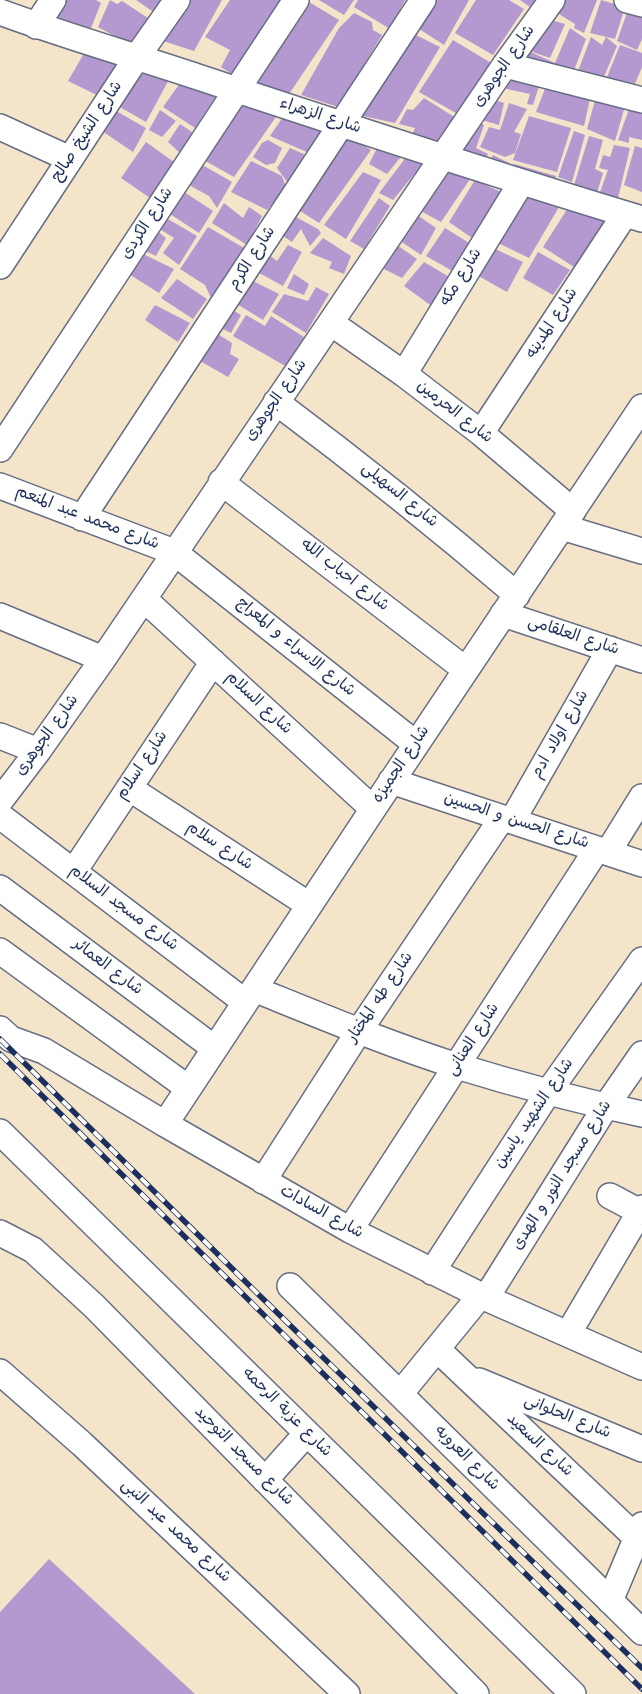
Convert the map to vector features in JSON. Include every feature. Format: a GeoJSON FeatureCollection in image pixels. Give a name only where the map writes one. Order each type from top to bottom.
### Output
{"type":"FeatureCollection","features":[{"type":"Feature","properties":{"kind":"street"},"geometry":{"type":"LineString","coordinates":[[36,26],[53,0]]}},
{"type":"Feature","properties":{"kind":"street","name":"شارع الشيخ صالح"},"geometry":{"type":"LineString","coordinates":[[0,266],[176,0]]}},
{"type":"Feature","properties":{"kind":"street","name":"شارع الكردى"},"geometry":{"type":"LineString","coordinates":[[0,449],[296,0]]}},
{"type":"Feature","properties":{"kind":"street","name":"شارع الكرم"},"geometry":{"type":"LineString","coordinates":[[82,518],[423,0]]}},
{"type":"Feature","properties":{"kind":"street","name":"شارع الجوهرى"},"geometry":{"type":"LineString","coordinates":[[0,801],[103,659],[505,65],[552,0]]}},
{"type":"Feature","properties":{"kind":"street"},"geometry":{"type":"LineString","coordinates":[[627,0],[642,4]]}},
{"type":"Feature","properties":{"kind":"street","name":"شارع الزهراء"},"geometry":{"type":"LineString","coordinates":[[0,12],[36,26],[137,57],[521,183],[634,216]]}},
{"type":"Feature","properties":{"kind":"street"},"geometry":{"type":"LineString","coordinates":[[505,65],[642,100]]}},
{"type":"Feature","properties":{"kind":"street"},"geometry":{"type":"LineString","coordinates":[[0,127],[70,159]]}},
{"type":"Feature","properties":{"kind":"street","name":"شارع مكه"},"geometry":{"type":"LineString","coordinates":[[404,374],[521,183]]}},
{"type":"Feature","properties":{"kind":"street","name":"شارع المدينه"},"geometry":{"type":"LineString","coordinates":[[481,433],[634,216]]}},
{"type":"Feature","properties":{"kind":"street","name":"شارع الحرمين"},"geometry":{"type":"LineString","coordinates":[[331,323],[404,374],[481,433],[567,519]]}},
{"type":"Feature","properties":{"kind":"street","name":"شارع السهيلى"},"geometry":{"type":"LineString","coordinates":[[276,402],[375,476],[439,528],[510,605]]}},
{"type":"Feature","properties":{"kind":"street","name":"شارع الجميزه"},"geometry":{"type":"LineString","coordinates":[[165,1124],[372,809],[567,519],[632,438],[642,407]]}},
{"type":"Feature","properties":{"kind":"street","name":"شارع احباب الله"},"geometry":{"type":"LineString","coordinates":[[221,482],[466,670]]}},
{"type":"Feature","properties":{"kind":"street","name":"شارع محمد عبد المنعم"},"geometry":{"type":"LineString","coordinates":[[0,486],[174,552]]}},
{"type":"Feature","properties":{"kind":"street"},"geometry":{"type":"LineString","coordinates":[[567,519],[642,551]]}},
{"type":"Feature","properties":{"kind":"street","name":"شارع الاسراء و المعراج"},"geometry":{"type":"LineString","coordinates":[[174,552],[416,744]]}},
{"type":"Feature","properties":{"kind":"street","name":"شارع السلام"},"geometry":{"type":"LineString","coordinates":[[144,599],[372,809]]}},
{"type":"Feature","properties":{"kind":"street","name":"شارع العلقامى"},"geometry":{"type":"LineString","coordinates":[[510,605],[610,649],[642,660]]}},
{"type":"Feature","properties":{"kind":"street"},"geometry":{"type":"LineString","coordinates":[[0,616],[103,659]]}},
{"type":"Feature","properties":{"kind":"street","name":"شارع اولاد ادم"},"geometry":{"type":"LineString","coordinates":[[507,819],[610,649]]}},
{"type":"Feature","properties":{"kind":"street","name":"شارع اسلام"},"geometry":{"type":"LineString","coordinates":[[74,871],[213,662]]}},
{"type":"Feature","properties":{"kind":"street"},"geometry":{"type":"LineString","coordinates":[[0,736],[38,751]]}},
{"type":"Feature","properties":{"kind":"street","name":"شارع الحسن و الحسين"},"geometry":{"type":"LineString","coordinates":[[391,781],[642,864]]}},
{"type":"Feature","properties":{"kind":"street","name":"شارع سلام"},"geometry":{"type":"LineString","coordinates":[[128,788],[309,905]]}},
{"type":"Feature","properties":{"kind":"street","name":"شارع العنانى"},"geometry":{"type":"LineString","coordinates":[[350,1230],[457,1066],[602,851],[642,798]]}},
{"type":"Feature","properties":{"kind":"street","name":"شارع مسجد السلام"},"geometry":{"type":"LineString","coordinates":[[0,816],[249,995],[360,1031],[457,1066],[642,1114]]}},
{"type":"Feature","properties":{"kind":"street","name":"شارع طه المختار"},"geometry":{"type":"LineString","coordinates":[[264,1181],[360,1031],[507,819]]}},
{"type":"Feature","properties":{"kind":"street","name":"شارع العمائر"},"geometry":{"type":"LineString","coordinates":[[0,888],[214,1048]]}},
{"type":"Feature","properties":{"kind":"street"},"geometry":{"type":"LineString","coordinates":[[0,951],[188,1088]]}},
{"type":"Feature","properties":{"kind":"street","name":"شارع الشهيد ياسين"},"geometry":{"type":"LineString","coordinates":[[432,1272],[548,1091],[642,960]]}},
{"type":"Feature","properties":{"kind":"street","name":"شارع السادات"},"geometry":{"type":"LineString","coordinates":[[5,1034],[44,1051],[165,1124],[350,1230],[483,1297],[642,1367]]}},
{"type":"Feature","properties":{"kind":"street","name":"شارع مسجد النور و الهدى"},"geometry":{"type":"LineString","coordinates":[[400,1394],[483,1297],[606,1106],[642,1054]]}},
{"type":"Feature","properties":{"kind":"street","name":"شارع عزبة الرحمه"},"geometry":{"type":"LineString","coordinates":[[0,1132],[573,1694]]}},
{"type":"Feature","properties":{"kind":"street"},"geometry":{"type":"LineString","coordinates":[[568,1334],[641,1210],[610,1196]]}},
{"type":"Feature","properties":{"kind":"street","name":"شارع مسجد التوحيد"},"geometry":{"type":"LineString","coordinates":[[0,1234],[33,1250],[94,1306],[476,1694]]}},
{"type":"Feature","properties":{"kind":"street","name":"شارع العروبه"},"geometry":{"type":"LineString","coordinates":[[290,1286],[642,1632]]}},
{"type":"Feature","properties":{"kind":"street","name":"شارع السعيد"},"geometry":{"type":"LineString","coordinates":[[437,1349],[640,1535]]}},
{"type":"Feature","properties":{"kind":"street","name":"شارع محمد عبد النبى"},"geometry":{"type":"LineString","coordinates":[[0,1372],[82,1444],[347,1694]]}},
{"type":"Feature","properties":{"kind":"street","name":"شارع الحلوانى"},"geometry":{"type":"LineString","coordinates":[[465,1376],[642,1449]]}},
{"type":"Feature","properties":{"kind":"street"},"geometry":{"type":"LineString","coordinates":[[265,1480],[307,1433]]}},
{"type":"Feature","properties":{"kind":"street"},"geometry":{"type":"LineString","coordinates":[[610,1601],[640,1535]]}},
{"type":"Feature","properties":{"kind":"building"},"geometry":{"type":"Polygon","coordinates":[[[67,0],[96,0],[101,3],[89,33],[54,22],[67,0]]]}},
{"type":"Feature","properties":{"kind":"building"},"geometry":{"type":"Polygon","coordinates":[[[110,0],[117,4],[122,1],[151,20],[135,47],[98,27],[110,0]]]}},
{"type":"Feature","properties":{"kind":"building"},"geometry":{"type":"Polygon","coordinates":[[[136,0],[163,0],[155,13],[136,0]]]}},
{"type":"Feature","properties":{"kind":"building"},"geometry":{"type":"Polygon","coordinates":[[[184,0],[222,0],[194,51],[157,39],[184,0]]]}},
{"type":"Feature","properties":{"kind":"building"},"geometry":{"type":"Polygon","coordinates":[[[230,0],[280,0],[235,76],[221,67],[230,50],[205,37],[230,0]]]}},
{"type":"Feature","properties":{"kind":"building"},"geometry":{"type":"Polygon","coordinates":[[[319,0],[354,0],[344,15],[319,0]]]}},
{"type":"Feature","properties":{"kind":"building"},"geometry":{"type":"Polygon","coordinates":[[[358,0],[405,0],[390,29],[354,7],[358,0]]]}},
{"type":"Feature","properties":{"kind":"building"},"geometry":{"type":"Polygon","coordinates":[[[430,0],[469,0],[444,45],[413,25],[430,0]]]}},
{"type":"Feature","properties":{"kind":"building"},"geometry":{"type":"Polygon","coordinates":[[[476,0],[509,0],[524,9],[493,55],[455,33],[476,0]]]}},
{"type":"Feature","properties":{"kind":"building"},"geometry":{"type":"Polygon","coordinates":[[[520,0],[535,0],[530,7],[520,0]]]}},
{"type":"Feature","properties":{"kind":"building"},"geometry":{"type":"Polygon","coordinates":[[[556,0],[597,0],[584,33],[574,28],[575,24],[559,14],[552,16],[556,0]]]}},
{"type":"Feature","properties":{"kind":"building"},"geometry":{"type":"Polygon","coordinates":[[[601,0],[625,7],[615,39],[590,33],[601,0]]]}},
{"type":"Feature","properties":{"kind":"building"},"geometry":{"type":"Polygon","coordinates":[[[309,2],[339,20],[287,97],[255,87],[309,2]]]}},
{"type":"Feature","properties":{"kind":"building"},"geometry":{"type":"Polygon","coordinates":[[[629,7],[642,11],[642,39],[637,50],[617,41],[629,7]]]}},
{"type":"Feature","properties":{"kind":"building"},"geometry":{"type":"Polygon","coordinates":[[[354,13],[372,22],[373,30],[382,35],[338,107],[301,95],[339,28],[354,13]]]}},
{"type":"Feature","properties":{"kind":"building"},"geometry":{"type":"Polygon","coordinates":[[[544,18],[565,24],[550,58],[524,49],[555,63],[570,28],[586,39],[571,78],[510,63],[544,18]]]}},
{"type":"Feature","properties":{"kind":"building"},"geometry":{"type":"Polygon","coordinates":[[[410,32],[440,47],[395,123],[354,114],[410,32]]]}},
{"type":"Feature","properties":{"kind":"building"},"geometry":{"type":"Polygon","coordinates":[[[591,37],[602,45],[606,37],[617,46],[600,86],[575,79],[591,37]]]}},
{"type":"Feature","properties":{"kind":"building"},"geometry":{"type":"Polygon","coordinates":[[[453,40],[493,64],[461,116],[419,92],[453,40]]]}},
{"type":"Feature","properties":{"kind":"building"},"geometry":{"type":"Polygon","coordinates":[[[620,45],[642,53],[642,67],[635,84],[622,82],[603,87],[620,45]]]}},
{"type":"Feature","properties":{"kind":"building"},"geometry":{"type":"Polygon","coordinates":[[[86,50],[123,64],[101,97],[68,81],[86,50]]]}},
{"type":"Feature","properties":{"kind":"building"},"geometry":{"type":"Polygon","coordinates":[[[142,69],[171,76],[146,122],[118,106],[142,69]]]}},
{"type":"Feature","properties":{"kind":"building"},"geometry":{"type":"Polygon","coordinates":[[[505,76],[539,86],[533,105],[527,104],[530,94],[498,87],[505,76]]]}},
{"type":"Feature","properties":{"kind":"building"},"geometry":{"type":"Polygon","coordinates":[[[183,79],[219,91],[195,128],[163,107],[183,79]]]}},
{"type":"Feature","properties":{"kind":"building"},"geometry":{"type":"Polygon","coordinates":[[[548,81],[591,94],[584,126],[536,112],[548,81]]]}},
{"type":"Feature","properties":{"kind":"building"},"geometry":{"type":"Polygon","coordinates":[[[596,97],[625,106],[615,141],[587,129],[596,97]]]}},
{"type":"Feature","properties":{"kind":"building"},"geometry":{"type":"Polygon","coordinates":[[[424,98],[456,118],[437,151],[412,135],[415,128],[399,124],[407,109],[413,110],[424,98]]]}},
{"type":"Feature","properties":{"kind":"building"},"geometry":{"type":"Polygon","coordinates":[[[489,98],[504,103],[499,125],[475,118],[489,98]]]}},
{"type":"Feature","properties":{"kind":"building"},"geometry":{"type":"Polygon","coordinates":[[[240,99],[278,114],[234,177],[200,158],[240,99]]]}},
{"type":"Feature","properties":{"kind":"building"},"geometry":{"type":"Polygon","coordinates":[[[509,103],[527,109],[514,132],[521,134],[515,153],[505,157],[480,147],[489,127],[500,130],[509,103]]]}},
{"type":"Feature","properties":{"kind":"building"},"geometry":{"type":"Polygon","coordinates":[[[629,109],[642,114],[642,140],[629,137],[629,143],[618,140],[629,109]]]}},
{"type":"Feature","properties":{"kind":"building"},"geometry":{"type":"Polygon","coordinates":[[[160,110],[176,121],[162,137],[149,130],[160,110]]]}},
{"type":"Feature","properties":{"kind":"building"},"geometry":{"type":"Polygon","coordinates":[[[116,111],[146,128],[133,152],[102,131],[116,111]]]}},
{"type":"Feature","properties":{"kind":"building"},"geometry":{"type":"Polygon","coordinates":[[[529,116],[571,128],[557,172],[513,160],[529,116]]]}},
{"type":"Feature","properties":{"kind":"building"},"geometry":{"type":"Polygon","coordinates":[[[283,117],[324,130],[309,153],[270,136],[283,117]]]}},
{"type":"Feature","properties":{"kind":"building"},"geometry":{"type":"Polygon","coordinates":[[[472,120],[484,125],[476,148],[488,154],[482,166],[452,153],[472,120]]]}},
{"type":"Feature","properties":{"kind":"building"},"geometry":{"type":"Polygon","coordinates":[[[180,124],[192,132],[180,153],[168,142],[180,124]]]}},
{"type":"Feature","properties":{"kind":"building"},"geometry":{"type":"Polygon","coordinates":[[[574,131],[585,135],[572,182],[558,177],[574,131]]]}},
{"type":"Feature","properties":{"kind":"building"},"geometry":{"type":"Polygon","coordinates":[[[345,134],[371,150],[319,223],[297,209],[345,134]]]}},
{"type":"Feature","properties":{"kind":"building"},"geometry":{"type":"Polygon","coordinates":[[[589,136],[603,140],[595,169],[603,173],[597,193],[574,185],[589,136]]]}},
{"type":"Feature","properties":{"kind":"building"},"geometry":{"type":"Polygon","coordinates":[[[268,140],[282,148],[275,163],[266,165],[253,157],[262,143],[268,140]]]}},
{"type":"Feature","properties":{"kind":"building"},"geometry":{"type":"Polygon","coordinates":[[[146,142],[178,165],[153,200],[121,178],[146,142]]]}},
{"type":"Feature","properties":{"kind":"building"},"geometry":{"type":"Polygon","coordinates":[[[379,144],[404,153],[387,174],[369,164],[379,144]]]}},
{"type":"Feature","properties":{"kind":"building"},"geometry":{"type":"Polygon","coordinates":[[[614,145],[630,148],[617,202],[599,195],[608,170],[599,168],[603,155],[610,157],[614,145]]]}},
{"type":"Feature","properties":{"kind":"building"},"geometry":{"type":"Polygon","coordinates":[[[635,146],[642,148],[642,192],[624,185],[635,146]]]}},
{"type":"Feature","properties":{"kind":"building"},"geometry":{"type":"Polygon","coordinates":[[[290,148],[306,155],[288,183],[277,168],[290,148]]]}},
{"type":"Feature","properties":{"kind":"building"},"geometry":{"type":"Polygon","coordinates":[[[410,152],[425,161],[393,200],[379,193],[410,152]]]}},
{"type":"Feature","properties":{"kind":"building"},"geometry":{"type":"Polygon","coordinates":[[[493,155],[509,163],[504,174],[487,167],[493,155]]]}},
{"type":"Feature","properties":{"kind":"building"},"geometry":{"type":"Polygon","coordinates":[[[251,161],[282,176],[286,187],[267,210],[231,192],[251,161]]]}},
{"type":"Feature","properties":{"kind":"building"},"geometry":{"type":"Polygon","coordinates":[[[199,163],[232,182],[217,208],[209,196],[187,184],[199,163]]]}},
{"type":"Feature","properties":{"kind":"building"},"geometry":{"type":"Polygon","coordinates":[[[514,164],[556,176],[551,189],[508,176],[514,164]]]}},
{"type":"Feature","properties":{"kind":"building"},"geometry":{"type":"Polygon","coordinates":[[[443,169],[470,179],[441,222],[417,209],[443,169]]]}},
{"type":"Feature","properties":{"kind":"building"},"geometry":{"type":"Polygon","coordinates":[[[363,172],[381,180],[346,239],[324,225],[363,172]]]}},
{"type":"Feature","properties":{"kind":"building"},"geometry":{"type":"Polygon","coordinates":[[[475,180],[505,194],[475,240],[449,222],[475,180]]]}},
{"type":"Feature","properties":{"kind":"building"},"geometry":{"type":"Polygon","coordinates":[[[181,190],[213,211],[199,233],[167,212],[181,190]]]}},
{"type":"Feature","properties":{"kind":"building"},"geometry":{"type":"Polygon","coordinates":[[[524,196],[559,207],[529,258],[494,241],[524,196]]]}},
{"type":"Feature","properties":{"kind":"building"},"geometry":{"type":"Polygon","coordinates":[[[379,198],[390,206],[364,249],[350,241],[379,198]]]}},
{"type":"Feature","properties":{"kind":"building"},"geometry":{"type":"Polygon","coordinates":[[[224,203],[243,218],[249,207],[262,216],[247,245],[212,223],[224,203]]]}},
{"type":"Feature","properties":{"kind":"building"},"geometry":{"type":"Polygon","coordinates":[[[568,208],[607,218],[574,267],[543,247],[568,208]]]}},
{"type":"Feature","properties":{"kind":"building"},"geometry":{"type":"Polygon","coordinates":[[[413,212],[436,228],[421,255],[396,238],[413,212]]]}},
{"type":"Feature","properties":{"kind":"building"},"geometry":{"type":"Polygon","coordinates":[[[290,214],[318,229],[321,233],[310,246],[301,229],[292,242],[277,232],[290,214]]]}},
{"type":"Feature","properties":{"kind":"building"},"geometry":{"type":"Polygon","coordinates":[[[161,215],[197,236],[179,265],[163,253],[174,238],[155,226],[161,215]]]}},
{"type":"Feature","properties":{"kind":"building"},"geometry":{"type":"Polygon","coordinates":[[[208,227],[244,248],[211,298],[205,285],[180,269],[208,227]]]}},
{"type":"Feature","properties":{"kind":"building"},"geometry":{"type":"Polygon","coordinates":[[[153,228],[166,238],[156,256],[139,248],[153,228]]]}},
{"type":"Feature","properties":{"kind":"building"},"geometry":{"type":"Polygon","coordinates":[[[445,228],[474,246],[456,273],[426,256],[445,228]]]}},
{"type":"Feature","properties":{"kind":"building"},"geometry":{"type":"Polygon","coordinates":[[[323,238],[351,256],[344,274],[329,268],[332,262],[310,253],[323,238]]]}},
{"type":"Feature","properties":{"kind":"building"},"geometry":{"type":"Polygon","coordinates":[[[394,243],[417,259],[402,278],[378,266],[394,243]]]}},
{"type":"Feature","properties":{"kind":"building"},"geometry":{"type":"Polygon","coordinates":[[[288,245],[302,252],[283,286],[252,269],[264,251],[277,261],[288,245]]]}},
{"type":"Feature","properties":{"kind":"building"},"geometry":{"type":"Polygon","coordinates":[[[493,248],[523,262],[507,292],[475,274],[493,248]]]}},
{"type":"Feature","properties":{"kind":"building"},"geometry":{"type":"Polygon","coordinates":[[[139,252],[174,269],[159,293],[124,271],[139,252]]]}},
{"type":"Feature","properties":{"kind":"building"},"geometry":{"type":"Polygon","coordinates":[[[538,252],[570,270],[553,295],[523,278],[538,252]]]}},
{"type":"Feature","properties":{"kind":"building"},"geometry":{"type":"Polygon","coordinates":[[[424,262],[451,278],[433,307],[404,286],[424,262]]]}},
{"type":"Feature","properties":{"kind":"building"},"geometry":{"type":"Polygon","coordinates":[[[294,274],[309,284],[304,295],[287,288],[294,274]]]}},
{"type":"Feature","properties":{"kind":"building"},"geometry":{"type":"Polygon","coordinates":[[[177,279],[207,299],[193,319],[161,298],[177,279]]]}},
{"type":"Feature","properties":{"kind":"building"},"geometry":{"type":"Polygon","coordinates":[[[253,281],[279,294],[263,320],[237,304],[253,281]]]}},
{"type":"Feature","properties":{"kind":"building"},"geometry":{"type":"Polygon","coordinates":[[[316,287],[329,294],[306,333],[272,312],[284,294],[308,301],[316,287]]]}},
{"type":"Feature","properties":{"kind":"building"},"geometry":{"type":"Polygon","coordinates":[[[155,305],[190,323],[178,342],[145,320],[155,305]]]}},
{"type":"Feature","properties":{"kind":"building"},"geometry":{"type":"Polygon","coordinates":[[[226,306],[241,315],[231,333],[215,325],[226,306]]]}},
{"type":"Feature","properties":{"kind":"building"},"geometry":{"type":"Polygon","coordinates":[[[246,315],[265,326],[271,316],[307,339],[287,367],[233,336],[246,315]]]}},
{"type":"Feature","properties":{"kind":"building"},"geometry":{"type":"Polygon","coordinates":[[[211,330],[232,343],[230,354],[239,359],[228,377],[193,357],[211,330]]]}},
{"type":"Feature","properties":{"kind":"building"},"geometry":{"type":"Polygon","coordinates":[[[49,1559],[195,1694],[0,1694],[0,1612],[49,1559]]]}},
{"type":"Feature","properties":{"kind":"railway"},"geometry":{"type":"LineString","coordinates":[[0,1039],[258,1294],[642,1668]]}},
{"type":"Feature","properties":{"kind":"railway"},"geometry":{"type":"LineString","coordinates":[[0,1054],[642,1689]]}}]}
